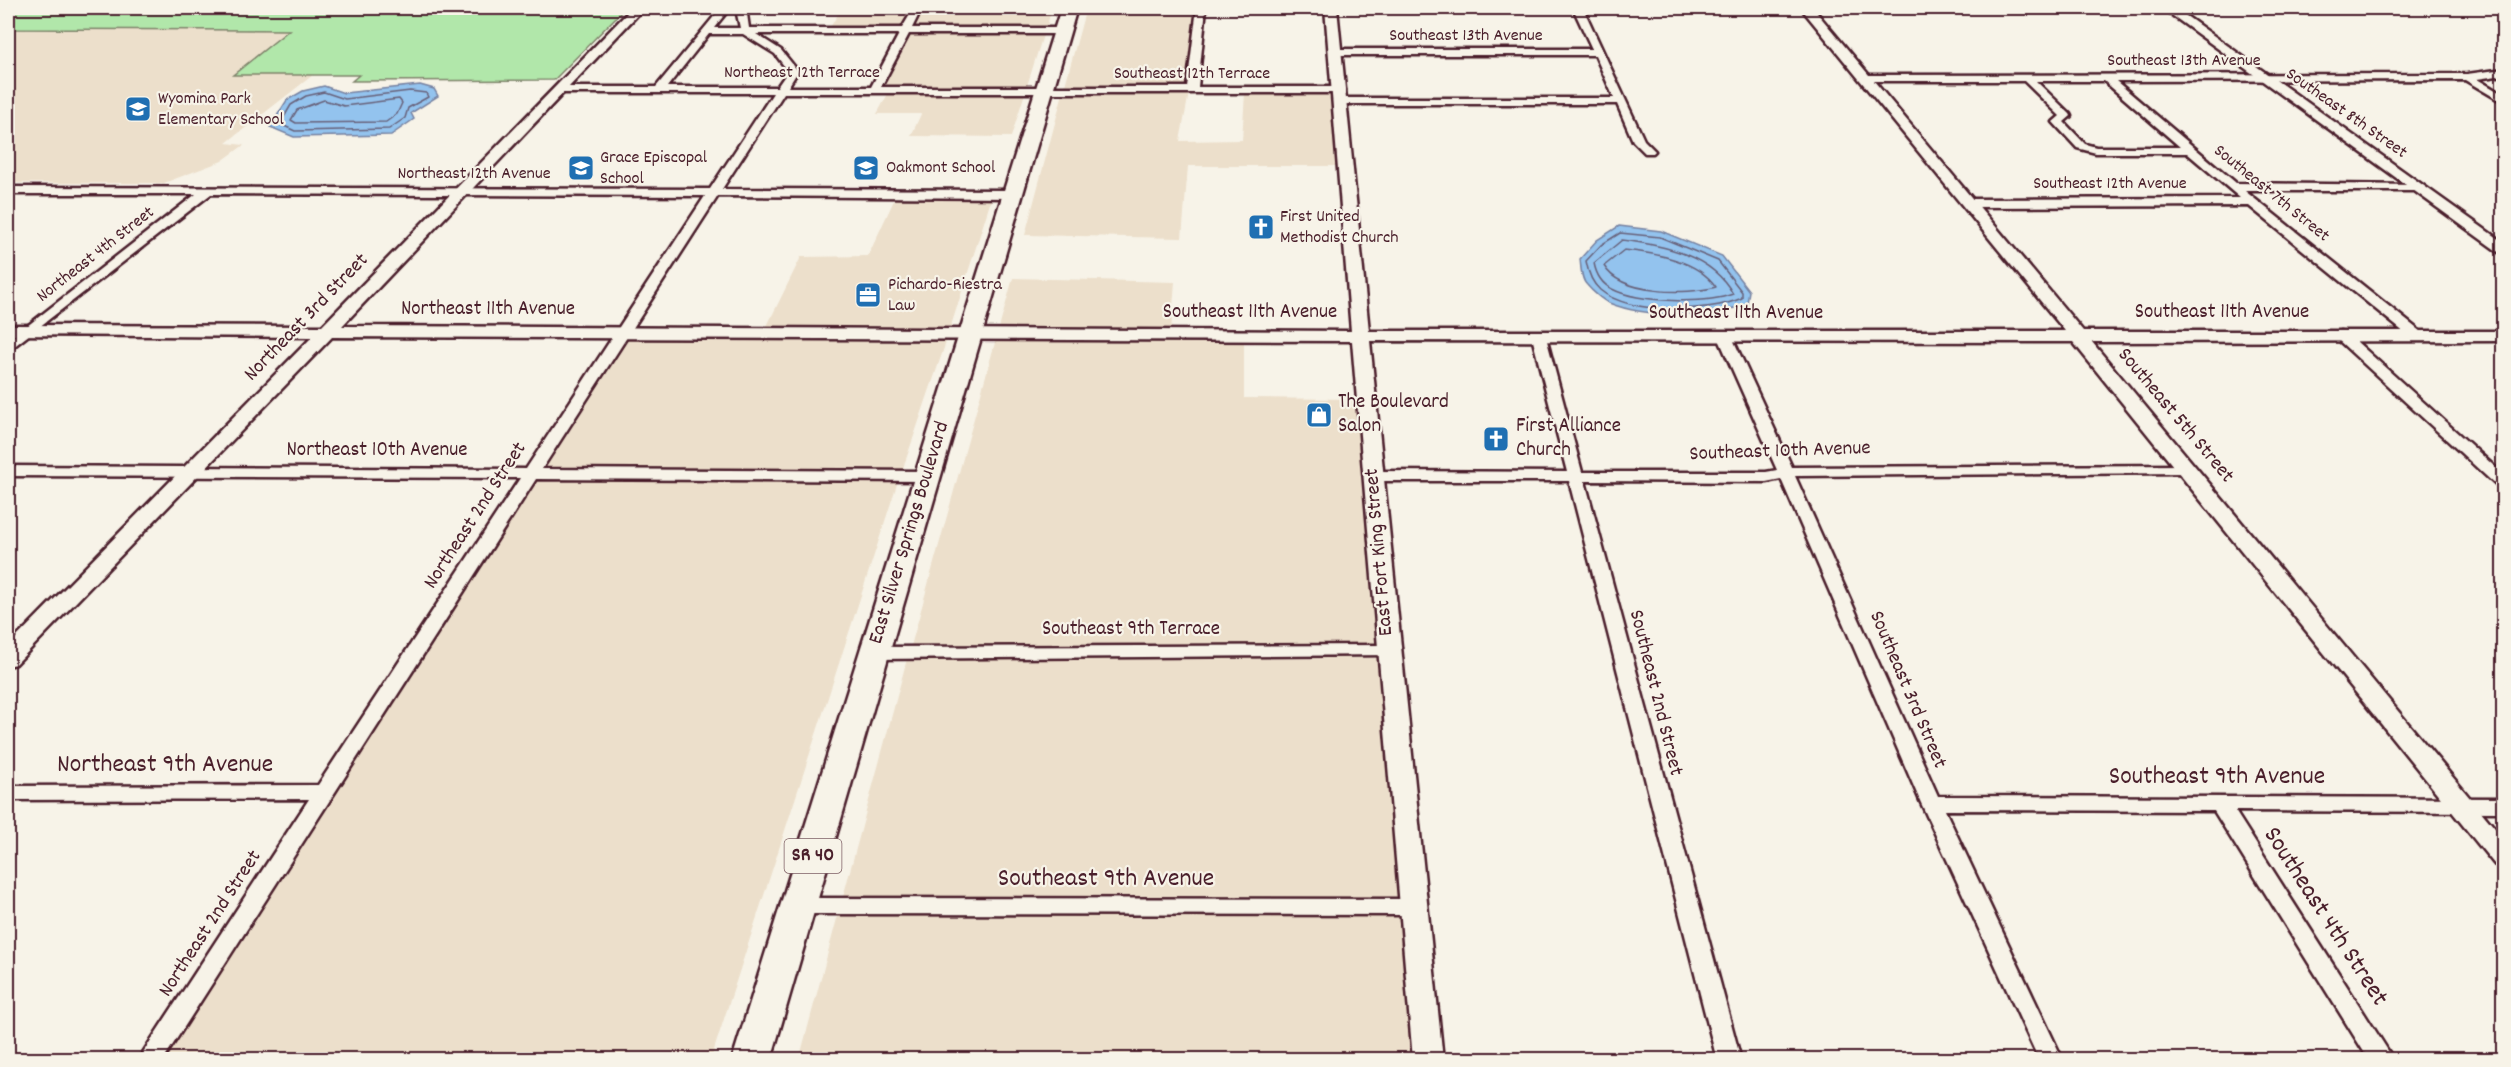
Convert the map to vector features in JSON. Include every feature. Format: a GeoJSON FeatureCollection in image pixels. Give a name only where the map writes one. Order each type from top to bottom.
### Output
{"type":"FeatureCollection","features":[{"type":"Feature","properties":{"kind":"main road","name":"East Silver Springs Boulevard"},"geometry":{"type":"LineString","coordinates":[[751,1059],[1069,8]]}},
{"type":"Feature","properties":{"kind":"street","name":"Northeast 3rd Street"},"geometry":{"type":"LineString","coordinates":[[8,659],[463,192],[638,8]]}},
{"type":"Feature","properties":{"kind":"street"},"geometry":{"type":"LineString","coordinates":[[659,90],[725,8]]}},
{"type":"Feature","properties":{"kind":"street"},"geometry":{"type":"LineString","coordinates":[[744,8],[742,14],[745,31]]}},
{"type":"Feature","properties":{"kind":"street"},"geometry":{"type":"LineString","coordinates":[[874,90],[918,8]]}},
{"type":"Feature","properties":{"kind":"street"},"geometry":{"type":"LineString","coordinates":[[1192,91],[1202,8]]}},
{"type":"Feature","properties":{"kind":"street","name":"East Fort King Street"},"geometry":{"type":"LineString","coordinates":[[1331,8],[1388,651],[1428,1059]]}},
{"type":"Feature","properties":{"kind":"street"},"geometry":{"type":"LineString","coordinates":[[1578,8],[1639,141],[1649,151]]}},
{"type":"Feature","properties":{"kind":"street","name":"Southeast 5th Street"},"geometry":{"type":"LineString","coordinates":[[1807,8],[2187,468],[2504,858]]}},
{"type":"Feature","properties":{"kind":"street","name":"Southeast 8th Street"},"geometry":{"type":"LineString","coordinates":[[2168,8],[2504,250]]}},
{"type":"Feature","properties":{"kind":"street"},"geometry":{"type":"LineString","coordinates":[[705,31],[1063,31]]}},
{"type":"Feature","properties":{"kind":"street","name":"Northeast 2nd Street"},"geometry":{"type":"LineString","coordinates":[[150,1059],[531,472],[624,333],[792,71],[778,52],[745,31]]}},
{"type":"Feature","properties":{"kind":"street","name":"Southeast 13th Avenue"},"geometry":{"type":"LineString","coordinates":[[1336,52],[1597,52]]}},
{"type":"Feature","properties":{"kind":"street","name":"Southeast 13th Avenue"},"geometry":{"type":"LineString","coordinates":[[1865,78],[2467,77],[2504,72]]}},
{"type":"Feature","properties":{"kind":"street"},"geometry":{"type":"LineString","coordinates":[[2467,77],[2504,100]]}},
{"type":"Feature","properties":{"kind":"street"},"geometry":{"type":"LineString","coordinates":[[2027,78],[2066,116],[2058,122],[2081,146],[2096,150],[2189,150]]}},
{"type":"Feature","properties":{"kind":"street","name":"Southeast 7th Street"},"geometry":{"type":"LineString","coordinates":[[2107,78],[2251,202],[2416,335]]}},
{"type":"Feature","properties":{"kind":"street","name":"Northeast 12th Terrace"},"geometry":{"type":"LineString","coordinates":[[559,90],[1044,91]]}},
{"type":"Feature","properties":{"kind":"street","name":"Southeast 12th Terrace"},"geometry":{"type":"LineString","coordinates":[[1044,91],[1192,91],[1620,101]]}},
{"type":"Feature","properties":{"kind":"street"},"geometry":{"type":"LineString","coordinates":[[2233,187],[2417,187]]}},
{"type":"Feature","properties":{"kind":"street","name":"Northeast 12th Avenue"},"geometry":{"type":"LineString","coordinates":[[8,190],[1013,194]]}},
{"type":"Feature","properties":{"kind":"street","name":"Northeast 4th Street"},"geometry":{"type":"LineString","coordinates":[[8,347],[208,191]]}},
{"type":"Feature","properties":{"kind":"street","name":"Southeast 12th Avenue"},"geometry":{"type":"LineString","coordinates":[[1969,203],[2251,202]]}},
{"type":"Feature","properties":{"kind":"street","name":"Northeast 11th Avenue"},"geometry":{"type":"LineString","coordinates":[[8,330],[323,334],[969,335]]}},
{"type":"Feature","properties":{"kind":"street","name":"Southeast 11th Avenue"},"geometry":{"type":"LineString","coordinates":[[969,335],[2504,336]]}},
{"type":"Feature","properties":{"kind":"street"},"geometry":{"type":"LineString","coordinates":[[2341,335],[2504,484]]}},
{"type":"Feature","properties":{"kind":"street","name":"Southeast 2nd Street"},"geometry":{"type":"LineString","coordinates":[[1539,337],[1577,475],[1653,779],[1729,1059]]}},
{"type":"Feature","properties":{"kind":"street","name":"Southeast 3rd Street"},"geometry":{"type":"LineString","coordinates":[[1725,337],[1783,472],[1840,592],[1931,803],[2051,1059]]}},
{"type":"Feature","properties":{"kind":"street","name":"Southeast 10th Avenue"},"geometry":{"type":"LineString","coordinates":[[1374,476],[1766,477],[1783,472],[2187,468]]}},
{"type":"Feature","properties":{"kind":"street","name":"Northeast 10th Avenue"},"geometry":{"type":"LineString","coordinates":[[8,471],[531,472],[927,476]]}},
{"type":"Feature","properties":{"kind":"street","name":"Southeast 9th Terrace"},"geometry":{"type":"LineString","coordinates":[[874,653],[1388,651]]}},
{"type":"Feature","properties":{"kind":"street","name":"Northeast 9th Avenue"},"geometry":{"type":"LineString","coordinates":[[8,793],[324,792]]}},
{"type":"Feature","properties":{"kind":"street","name":"Southeast 9th Avenue"},"geometry":{"type":"LineString","coordinates":[[1931,803],[2504,805]]}},
{"type":"Feature","properties":{"kind":"street","name":"Southeast 4th Street"},"geometry":{"type":"LineString","coordinates":[[2220,805],[2382,1059]]}},
{"type":"Feature","properties":{"kind":"street","name":"Southeast 9th Avenue"},"geometry":{"type":"LineString","coordinates":[[798,906],[1413,907]]}},
{"type":"Feature","properties":{"kind":"shaded area"},"geometry":{"type":"Polygon","coordinates":[[[842,8],[912,8],[900,29],[829,29],[842,8]]]}},
{"type":"Feature","properties":{"kind":"shaded area"},"geometry":{"type":"Polygon","coordinates":[[[924,8],[1052,8],[1046,29],[912,29],[924,8]]]}},
{"type":"Feature","properties":{"kind":"shaded area"},"geometry":{"type":"Polygon","coordinates":[[[1086,8],[1196,8],[1186,89],[1064,89],[1086,8]]]}},
{"type":"Feature","properties":{"kind":"shaded area","name":"Wyomina Park Elementary School"},"geometry":{"type":"Polygon","coordinates":[[[8,29],[290,30],[234,75],[313,75],[226,143],[244,145],[222,161],[164,183],[8,183],[8,29]]]}},
{"type":"Feature","properties":{"kind":"shaded area"},"geometry":{"type":"Polygon","coordinates":[[[910,32],[1044,32],[1026,89],[881,88],[910,32]]]}},
{"type":"Feature","properties":{"kind":"shaded area"},"geometry":{"type":"Polygon","coordinates":[[[889,92],[1025,93],[1011,137],[911,136],[921,114],[877,114],[889,92]]]}},
{"type":"Feature","properties":{"kind":"shaded area"},"geometry":{"type":"Polygon","coordinates":[[[1063,93],[1189,93],[1180,141],[1242,140],[1245,93],[1333,94],[1339,166],[1188,166],[1182,238],[1025,235],[1063,93]]]}},
{"type":"Feature","properties":{"kind":"shaded area"},"geometry":{"type":"Polygon","coordinates":[[[896,196],[992,197],[949,332],[765,330],[801,257],[868,256],[896,196]]]}},
{"type":"Feature","properties":{"kind":"shaded area"},"geometry":{"type":"Polygon","coordinates":[[[1013,278],[1175,282],[1171,331],[998,332],[1013,278]]]}},
{"type":"Feature","properties":{"kind":"shaded area"},"geometry":{"type":"Polygon","coordinates":[[[630,336],[947,339],[902,471],[544,468],[630,336]]]}},
{"type":"Feature","properties":{"kind":"shaded area"},"geometry":{"type":"Polygon","coordinates":[[[996,339],[1244,339],[1244,398],[1357,399],[1376,645],[911,646],[996,339]]]}},
{"type":"Feature","properties":{"kind":"shaded area"},"geometry":{"type":"Polygon","coordinates":[[[538,477],[898,481],[711,1059],[165,1060],[538,477]]]}},
{"type":"Feature","properties":{"kind":"shaded area"},"geometry":{"type":"Polygon","coordinates":[[[1378,658],[1399,897],[843,897],[907,659],[1378,658]]]}},
{"type":"Feature","properties":{"kind":"shaded area"},"geometry":{"type":"Polygon","coordinates":[[[838,915],[1400,916],[1413,1059],[799,1060],[838,915]]]}},
{"type":"Feature","properties":{"kind":"green space"},"geometry":{"type":"Polygon","coordinates":[[[8,8],[625,8],[554,80],[352,81],[359,75],[233,75],[289,30],[8,29],[8,8]]]}},
{"type":"Feature","properties":{"kind":"water"},"geometry":{"type":"Polygon","coordinates":[[[420,85],[434,89],[438,96],[411,113],[414,119],[391,135],[294,137],[270,127],[287,100],[303,91],[324,86],[344,93],[420,85]]]}},
{"type":"Feature","properties":{"kind":"water"},"geometry":{"type":"Polygon","coordinates":[[[1619,226],[1661,231],[1722,256],[1749,291],[1747,303],[1717,312],[1679,314],[1640,311],[1606,302],[1585,283],[1580,259],[1597,240],[1619,226]]]}},
{"type":"Feature","properties":{"kind":"place","name":"Wyomina Park Elementary School"},"geometry":{"type":"Point","coordinates":[138,109]}},
{"type":"Feature","properties":{"kind":"place","name":"Grace Episcopal School"},"geometry":{"type":"Point","coordinates":[581,168]}},
{"type":"Feature","properties":{"kind":"place","name":"Oakmont School"},"geometry":{"type":"Point","coordinates":[866,168]}},
{"type":"Feature","properties":{"kind":"place","name":"First United Methodist Church"},"geometry":{"type":"Point","coordinates":[1261,227]}},
{"type":"Feature","properties":{"kind":"place","name":"Pichardo-Riestra Law"},"geometry":{"type":"Point","coordinates":[868,295]}},
{"type":"Feature","properties":{"kind":"place","name":"The Boulevard Salon"},"geometry":{"type":"Point","coordinates":[1319,415]}},
{"type":"Feature","properties":{"kind":"place","name":"First Alliance Church"},"geometry":{"type":"Point","coordinates":[1496,439]}}]}
